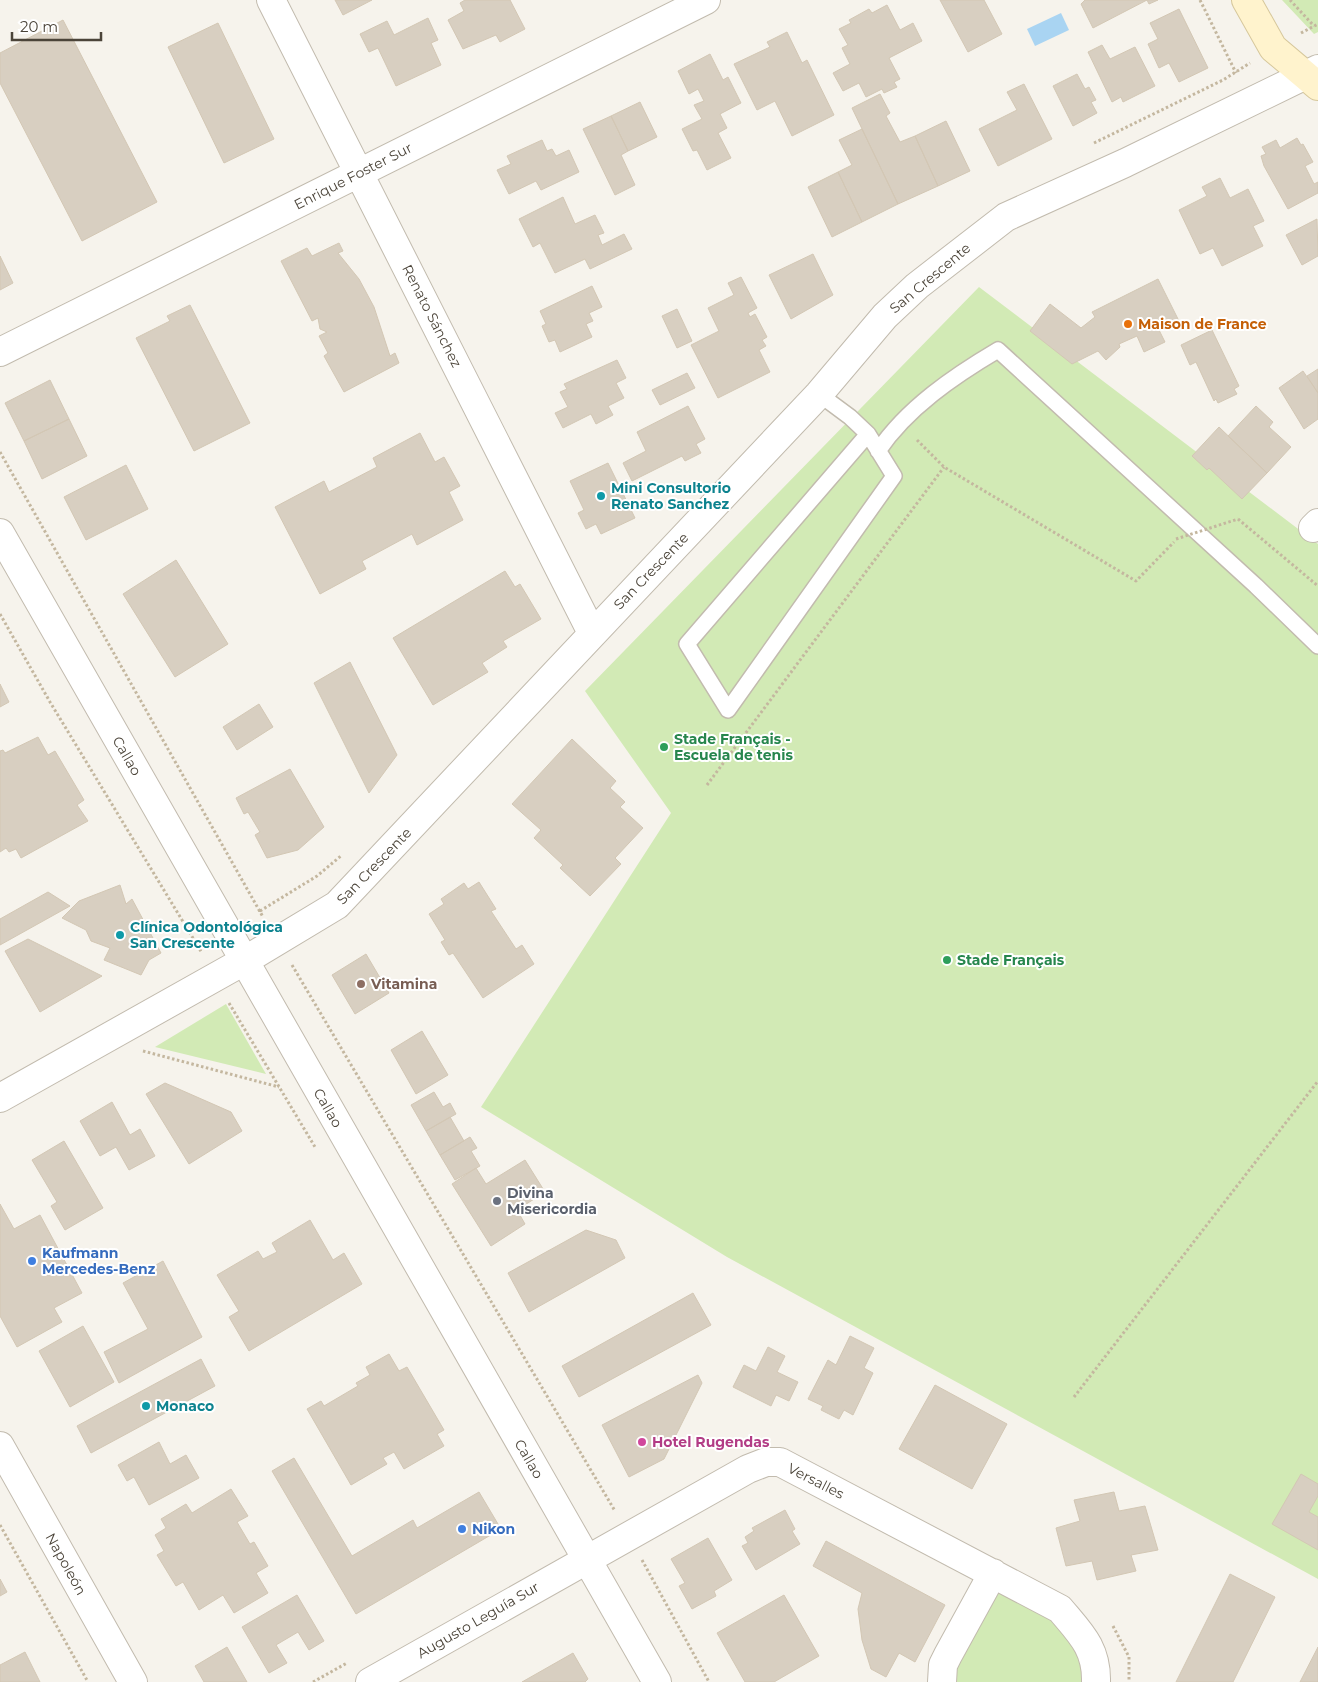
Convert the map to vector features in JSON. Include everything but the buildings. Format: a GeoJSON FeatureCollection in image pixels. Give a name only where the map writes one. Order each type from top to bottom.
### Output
{"type":"FeatureCollection","features":[{"type":"Feature","properties":{"kind":"main road"},"geometry":{"type":"LineString","coordinates":[[1246,0],[1273,48],[1314,77]]}},
{"type":"Feature","properties":{"kind":"street","name":"Renato Sánchez"},"geometry":{"type":"LineString","coordinates":[[271,0],[592,633]]}},
{"type":"Feature","properties":{"kind":"street","name":"Enrique Foster Sur"},"geometry":{"type":"LineString","coordinates":[[0,352],[706,0]]}},
{"type":"Feature","properties":{"kind":"street","name":"San Crescente"},"geometry":{"type":"LineString","coordinates":[[0,1098],[244,961],[337,906],[819,394],[885,316],[917,286],[1006,217],[1250,102],[1314,77]]}},
{"type":"Feature","properties":{"kind":"street","name":"Callao"},"geometry":{"type":"LineString","coordinates":[[0,533],[657,1682]]}},
{"type":"Feature","properties":{"kind":"street","name":"Napoleón"},"geometry":{"type":"LineString","coordinates":[[0,1446],[133,1682]]}},
{"type":"Feature","properties":{"kind":"street","name":"Versalles"},"geometry":{"type":"LineString","coordinates":[[586,1558],[748,1468],[766,1462],[780,1462],[993,1572],[1060,1609],[1087,1642],[1097,1665],[1096,1682]]}},
{"type":"Feature","properties":{"kind":"street","name":"Augusto Leguía Sur"},"geometry":{"type":"LineString","coordinates":[[370,1682],[586,1558]]}},
{"type":"Feature","properties":{"kind":"street"},"geometry":{"type":"LineString","coordinates":[[942,1682],[943,1665],[993,1572]]}},
{"type":"Feature","properties":{"kind":"lane"},"geometry":{"type":"LineString","coordinates":[[878,451],[890,432],[957,374],[998,350],[1256,586],[1318,646]]}},
{"type":"Feature","properties":{"kind":"lane"},"geometry":{"type":"LineString","coordinates":[[819,394],[850,417],[868,434],[894,476],[728,710],[687,644],[868,434]]}},
{"type":"Feature","properties":{"kind":"path"},"geometry":{"type":"LineString","coordinates":[[1200,0],[1250,102]]}},
{"type":"Feature","properties":{"kind":"path"},"geometry":{"type":"LineString","coordinates":[[1290,0],[1314,26]]}},
{"type":"Feature","properties":{"kind":"path"},"geometry":{"type":"LineString","coordinates":[[900,424],[944,467],[1136,581],[1176,539],[1238,519],[1318,586]]}},
{"type":"Feature","properties":{"kind":"path"},"geometry":{"type":"LineString","coordinates":[[0,452],[116,661],[278,941],[616,1513],[627,1535]]}},
{"type":"Feature","properties":{"kind":"path"},"geometry":{"type":"LineString","coordinates":[[707,786],[944,467]]}},
{"type":"Feature","properties":{"kind":"path"},"geometry":{"type":"LineString","coordinates":[[0,614],[50,702],[320,1156]]}},
{"type":"Feature","properties":{"kind":"path"},"geometry":{"type":"LineString","coordinates":[[136,1050],[280,1088]]}},
{"type":"Feature","properties":{"kind":"path"},"geometry":{"type":"LineString","coordinates":[[1074,1397],[1318,1080]]}},
{"type":"Feature","properties":{"kind":"path"},"geometry":{"type":"LineString","coordinates":[[0,1525],[88,1682]]}},
{"type":"Feature","properties":{"kind":"path"},"geometry":{"type":"LineString","coordinates":[[649,1553],[640,1558],[709,1682]]}},
{"type":"Feature","properties":{"kind":"green space"},"geometry":{"type":"Polygon","coordinates":[[[1282,0],[1318,0],[1318,32],[1314,34],[1282,0]]]}},
{"type":"Feature","properties":{"kind":"green space","name":"Stade Français"},"geometry":{"type":"Polygon","coordinates":[[[979,287],[1318,544],[1318,1579],[727,1257],[481,1107],[671,813],[585,691],[979,287]]]}},
{"type":"Feature","properties":{"kind":"green space"},"geometry":{"type":"Polygon","coordinates":[[[226,1004],[266,1074],[155,1047],[226,1004]]]}},
{"type":"Feature","properties":{"kind":"green space"},"geometry":{"type":"Polygon","coordinates":[[[994,1585],[1056,1617],[1082,1650],[1088,1682],[949,1682],[994,1585]]]}},
{"type":"Feature","properties":{"kind":"water"},"geometry":{"type":"Polygon","coordinates":[[[1061,13],[1069,30],[1035,46],[1027,29],[1061,13]]]}},
{"type":"Feature","properties":{"kind":"place","name":"Maison de France"},"geometry":{"type":"Point","coordinates":[1128,324]}},
{"type":"Feature","properties":{"kind":"place","name":"Mini Consultorio Renato Sanchez"},"geometry":{"type":"Point","coordinates":[601,496]}},
{"type":"Feature","properties":{"kind":"place","name":"Stade Français - Escuela de tenis"},"geometry":{"type":"Point","coordinates":[664,747]}},
{"type":"Feature","properties":{"kind":"place","name":"Clínica Odontológica San Crescente"},"geometry":{"type":"Point","coordinates":[120,935]}},
{"type":"Feature","properties":{"kind":"place","name":"Stade Français"},"geometry":{"type":"Point","coordinates":[947,960]}},
{"type":"Feature","properties":{"kind":"place","name":"Vitamina"},"geometry":{"type":"Point","coordinates":[361,984]}},
{"type":"Feature","properties":{"kind":"place","name":"Divina Misericordia"},"geometry":{"type":"Point","coordinates":[497,1201]}},
{"type":"Feature","properties":{"kind":"place","name":"Kaufmann Mercedes-Benz"},"geometry":{"type":"Point","coordinates":[32,1261]}},
{"type":"Feature","properties":{"kind":"place","name":"Monaco"},"geometry":{"type":"Point","coordinates":[146,1406]}},
{"type":"Feature","properties":{"kind":"place","name":"Hotel Rugendas"},"geometry":{"type":"Point","coordinates":[642,1442]}},
{"type":"Feature","properties":{"kind":"place","name":"Nikon"},"geometry":{"type":"Point","coordinates":[462,1529]}}]}
